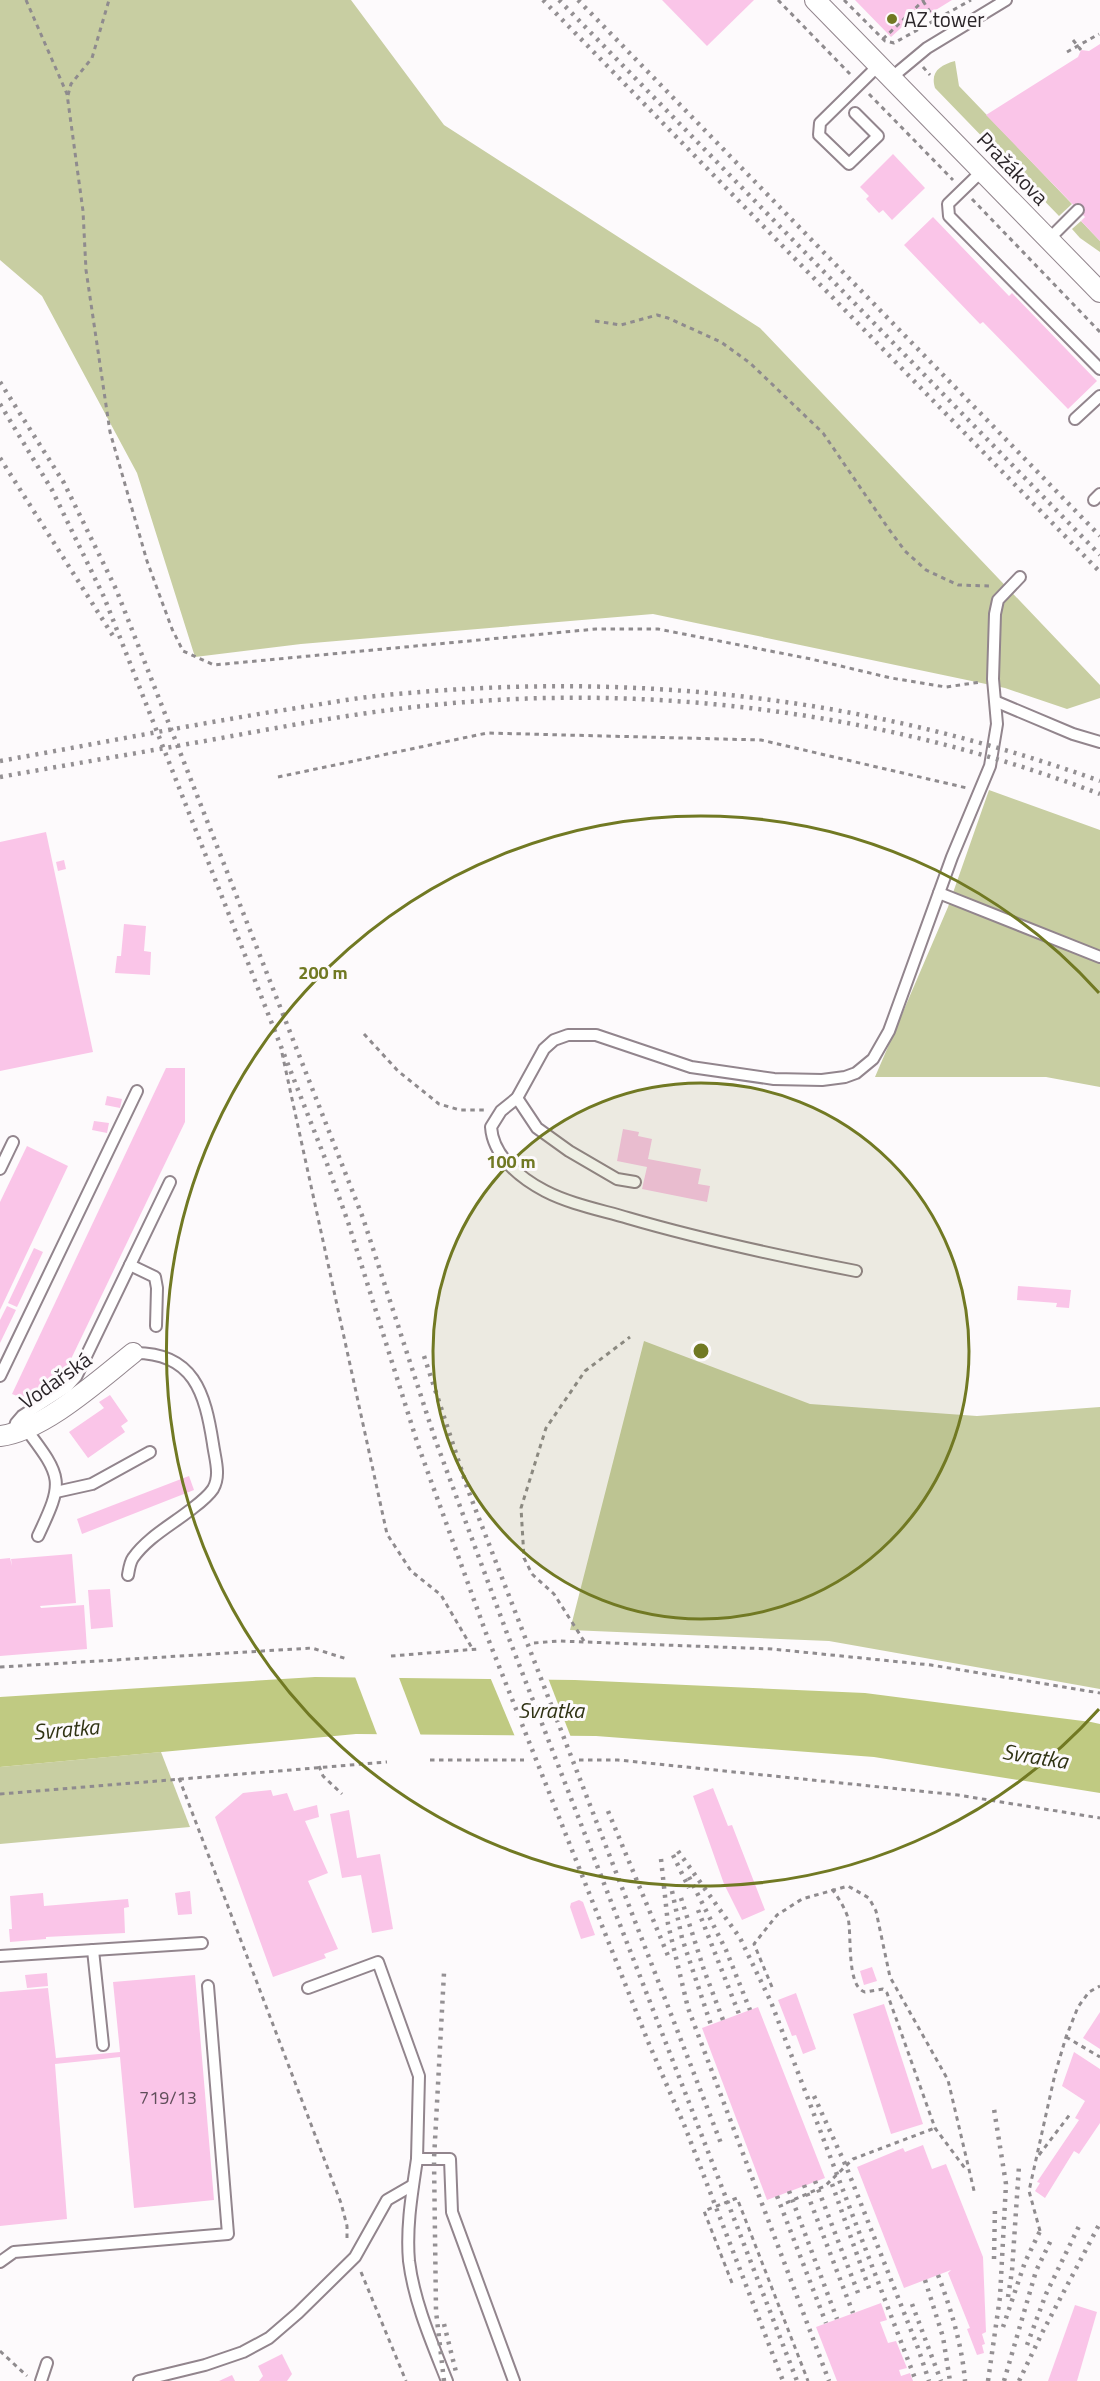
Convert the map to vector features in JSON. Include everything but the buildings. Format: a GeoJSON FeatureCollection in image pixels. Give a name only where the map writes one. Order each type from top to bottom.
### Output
{"type":"FeatureCollection","features":[{"type":"Feature","properties":{"kind":"street","name":"Pražákova"},"geometry":{"type":"LineString","coordinates":[[815,0],[1100,292]]}},
{"type":"Feature","properties":{"kind":"street","name":"Vodařská"},"geometry":{"type":"LineString","coordinates":[[13,1433],[84,1392],[133,1353]]}},
{"type":"Feature","properties":{"kind":"lane"},"geometry":{"type":"LineString","coordinates":[[855,113],[878,136],[849,164],[819,135],[820,123],[860,84],[927,48],[1006,0]]}},
{"type":"Feature","properties":{"kind":"lane"},"geometry":{"type":"LineString","coordinates":[[982,171],[948,204],[949,216],[1100,369]]}},
{"type":"Feature","properties":{"kind":"lane"},"geometry":{"type":"LineString","coordinates":[[1049,239],[1078,210]]}},
{"type":"Feature","properties":{"kind":"lane"},"geometry":{"type":"LineString","coordinates":[[1075,419],[1100,396]]}},
{"type":"Feature","properties":{"kind":"lane"},"geometry":{"type":"LineString","coordinates":[[856,1271],[687,1234],[589,1207],[545,1191],[507,1164],[491,1137],[491,1127],[501,1111],[517,1098],[544,1049],[554,1040],[568,1035],[583,1033],[596,1035],[692,1067],[774,1079],[822,1080],[855,1073],[873,1059],[889,1031],[952,857],[990,766],[998,724],[993,679],[995,614],[998,600],[1020,577]]}},
{"type":"Feature","properties":{"kind":"lane"},"geometry":{"type":"LineString","coordinates":[[997,702],[1073,734],[1100,742]]}},
{"type":"Feature","properties":{"kind":"lane"},"geometry":{"type":"LineString","coordinates":[[939,893],[1100,957]]}},
{"type":"Feature","properties":{"kind":"lane"},"geometry":{"type":"LineString","coordinates":[[0,1376],[137,1091]]}},
{"type":"Feature","properties":{"kind":"lane"},"geometry":{"type":"LineString","coordinates":[[517,1098],[537,1128],[617,1179],[635,1182]]}},
{"type":"Feature","properties":{"kind":"lane"},"geometry":{"type":"LineString","coordinates":[[0,1169],[12,1142]]}},
{"type":"Feature","properties":{"kind":"lane"},"geometry":{"type":"LineString","coordinates":[[38,1536],[55,1500],[56,1481],[53,1466],[13,1433],[16,1423],[22,1416],[67,1387],[76,1377],[170,1182]]}},
{"type":"Feature","properties":{"kind":"lane"},"geometry":{"type":"LineString","coordinates":[[130,1265],[155,1277],[156,1326]]}},
{"type":"Feature","properties":{"kind":"lane"},"geometry":{"type":"LineString","coordinates":[[128,1575],[132,1559],[147,1542],[204,1500],[213,1488],[217,1475],[207,1409],[194,1380],[188,1372],[170,1359],[158,1354],[133,1353]]}},
{"type":"Feature","properties":{"kind":"lane"},"geometry":{"type":"LineString","coordinates":[[56,1492],[92,1484],[150,1452]]}},
{"type":"Feature","properties":{"kind":"lane"},"geometry":{"type":"LineString","coordinates":[[0,1956],[202,1943]]}},
{"type":"Feature","properties":{"kind":"lane"},"geometry":{"type":"LineString","coordinates":[[93,1950],[103,2045]]}},
{"type":"Feature","properties":{"kind":"lane"},"geometry":{"type":"LineString","coordinates":[[308,1988],[378,1962],[419,2076],[417,2159],[409,2212],[410,2261],[431,2340],[447,2381]]}},
{"type":"Feature","properties":{"kind":"lane"},"geometry":{"type":"LineString","coordinates":[[0,2262],[14,2252],[228,2234],[208,1986]]}},
{"type":"Feature","properties":{"kind":"lane"},"geometry":{"type":"LineString","coordinates":[[417,2159],[450,2159],[452,2212],[514,2381]]}},
{"type":"Feature","properties":{"kind":"lane"},"geometry":{"type":"LineString","coordinates":[[139,2381],[205,2365],[257,2345],[284,2327],[355,2257],[387,2200],[413,2185]]}},
{"type":"Feature","properties":{"kind":"lane"},"geometry":{"type":"LineString","coordinates":[[41,2381],[47,2363]]}},
{"type":"Feature","properties":{"kind":"path"},"geometry":{"type":"LineString","coordinates":[[26,0],[67,96],[83,211],[86,270],[110,432],[147,561],[172,629],[183,651],[214,665],[596,629],[658,629],[811,658],[891,678],[946,687],[971,685],[993,679]]}},
{"type":"Feature","properties":{"kind":"path"},"geometry":{"type":"LineString","coordinates":[[67,96],[71,84],[92,58],[109,0]]}},
{"type":"Feature","properties":{"kind":"path"},"geometry":{"type":"LineString","coordinates":[[778,0],[1100,332]]}},
{"type":"Feature","properties":{"kind":"path"},"geometry":{"type":"LineString","coordinates":[[844,0],[883,39],[894,43],[971,0]]}},
{"type":"Feature","properties":{"kind":"path"},"geometry":{"type":"LineString","coordinates":[[883,39],[923,0],[935,20]]}},
{"type":"Feature","properties":{"kind":"path"},"geometry":{"type":"LineString","coordinates":[[1067,52],[1099,34]]}},
{"type":"Feature","properties":{"kind":"path"},"geometry":{"type":"LineString","coordinates":[[1073,40],[1081,50]]}},
{"type":"Feature","properties":{"kind":"path"},"geometry":{"type":"LineString","coordinates":[[595,321],[621,325],[657,315],[721,342],[750,363],[823,433],[888,528],[905,550],[926,570],[958,585],[1009,588]]}},
{"type":"Feature","properties":{"kind":"path"},"geometry":{"type":"LineString","coordinates":[[278,777],[487,733],[761,740],[981,791]]}},
{"type":"Feature","properties":{"kind":"path"},"geometry":{"type":"LineString","coordinates":[[364,1034],[398,1071],[439,1104],[460,1110],[501,1111]]}},
{"type":"Feature","properties":{"kind":"path"},"geometry":{"type":"LineString","coordinates":[[282,1053],[387,1534],[411,1571],[441,1595],[472,1648]]}},
{"type":"Feature","properties":{"kind":"path"},"geometry":{"type":"LineString","coordinates":[[584,1641],[554,1594],[532,1574],[524,1558],[521,1508],[546,1428],[585,1371],[630,1336]]}},
{"type":"Feature","properties":{"kind":"path"},"geometry":{"type":"LineString","coordinates":[[534,1643],[584,1641],[772,1649],[931,1665],[1100,1693]]}},
{"type":"Feature","properties":{"kind":"path"},"geometry":{"type":"LineString","coordinates":[[0,1667],[312,1648],[347,1659]]}},
{"type":"Feature","properties":{"kind":"path"},"geometry":{"type":"LineString","coordinates":[[392,1656],[478,1649]]}},
{"type":"Feature","properties":{"kind":"path"},"geometry":{"type":"LineString","coordinates":[[430,1760],[524,1760]]}},
{"type":"Feature","properties":{"kind":"path"},"geometry":{"type":"LineString","coordinates":[[579,1760],[618,1760],[958,1795],[1100,1818]]}},
{"type":"Feature","properties":{"kind":"path"},"geometry":{"type":"LineString","coordinates":[[0,1794],[387,1762]]}},
{"type":"Feature","properties":{"kind":"path"},"geometry":{"type":"LineString","coordinates":[[319,1766],[323,1776],[342,1794]]}},
{"type":"Feature","properties":{"kind":"path"},"geometry":{"type":"LineString","coordinates":[[178,1778],[341,2203],[347,2226],[346,2243]]}},
{"type":"Feature","properties":{"kind":"path"},"geometry":{"type":"LineString","coordinates":[[772,1987],[754,1944],[777,1915],[802,1899],[848,1886],[869,1898],[876,1911],[890,1977],[948,2080],[975,2194]]}},
{"type":"Feature","properties":{"kind":"path"},"geometry":{"type":"LineString","coordinates":[[832,1889],[848,1917],[853,1977],[857,1988],[865,1992],[883,1989],[887,1993],[935,2128],[969,2173]]}},
{"type":"Feature","properties":{"kind":"path"},"geometry":{"type":"LineString","coordinates":[[1040,2231],[1029,2191],[1066,2037],[1080,2004],[1089,1992],[1100,1986]]}},
{"type":"Feature","properties":{"kind":"path"},"geometry":{"type":"LineString","coordinates":[[1066,2037],[1100,2057]]}},
{"type":"Feature","properties":{"kind":"path"},"geometry":{"type":"LineString","coordinates":[[1038,2156],[1071,2113]]}},
{"type":"Feature","properties":{"kind":"path"},"geometry":{"type":"LineString","coordinates":[[786,2203],[825,2186],[853,2159],[935,2128]]}},
{"type":"Feature","properties":{"kind":"path"},"geometry":{"type":"LineString","coordinates":[[732,2283],[704,2211],[737,2198],[808,2381]]}},
{"type":"Feature","properties":{"kind":"path"},"geometry":{"type":"LineString","coordinates":[[355,2257],[406,2381]]}},
{"type":"Feature","properties":{"kind":"path"},"geometry":{"type":"LineString","coordinates":[[0,2351],[33,2381]]}},
{"type":"Feature","properties":{"kind":"shaded area"},"geometry":{"type":"Polygon","coordinates":[[[0,0],[351,0],[444,125],[760,328],[1100,685],[1100,698],[1067,709],[1005,688],[653,614],[301,644],[195,657],[137,473],[42,296],[0,260],[0,0]]]}},
{"type":"Feature","properties":{"kind":"shaded area"},"geometry":{"type":"Polygon","coordinates":[[[955,61],[959,86],[1072,204],[1059,216],[935,88],[935,73],[955,61]]]}},
{"type":"Feature","properties":{"kind":"shaded area"},"geometry":{"type":"Polygon","coordinates":[[[1081,221],[1100,241],[1100,252],[1080,238],[1072,229],[1081,221]]]}},
{"type":"Feature","properties":{"kind":"shaded area"},"geometry":{"type":"Polygon","coordinates":[[[989,790],[1100,830],[1100,1087],[1046,1077],[875,1077],[948,907],[989,790]]]}},
{"type":"Feature","properties":{"kind":"shaded area"},"geometry":{"type":"Polygon","coordinates":[[[644,1341],[810,1404],[977,1416],[1100,1407],[1100,1689],[829,1641],[570,1630],[644,1341]]]}},
{"type":"Feature","properties":{"kind":"shaded area"},"geometry":{"type":"Polygon","coordinates":[[[161,1752],[190,1827],[0,1844],[0,1767],[161,1752]]]}},
{"type":"Feature","properties":{"kind":"water","name":"Svratka"},"geometry":{"type":"Polygon","coordinates":[[[315,1677],[575,1680],[865,1693],[1091,1722],[1100,1724],[1100,1793],[874,1757],[596,1736],[356,1734],[0,1767],[0,1697],[315,1677]]]}},
{"type":"Feature","properties":{"kind":"pier"},"geometry":{"type":"Polygon","coordinates":[[[354,1674],[398,1675],[421,1736],[378,1737],[354,1674]]]}},
{"type":"Feature","properties":{"kind":"pier"},"geometry":{"type":"Polygon","coordinates":[[[490,1677],[548,1678],[572,1740],[516,1739],[490,1677]]]}},
{"type":"Feature","properties":{"kind":"railway"},"geometry":{"type":"LineString","coordinates":[[543,0],[1100,572]]}},
{"type":"Feature","properties":{"kind":"railway"},"geometry":{"type":"LineString","coordinates":[[559,0],[1100,555]]}},
{"type":"Feature","properties":{"kind":"railway"},"geometry":{"type":"LineString","coordinates":[[578,0],[1100,536]]}},
{"type":"Feature","properties":{"kind":"railway"},"geometry":{"type":"LineString","coordinates":[[0,382],[64,483],[116,589],[363,1218],[435,1439],[508,1636],[797,2381]]}},
{"type":"Feature","properties":{"kind":"railway"},"geometry":{"type":"LineString","coordinates":[[0,404],[52,490],[104,597],[326,1161],[348,1222],[418,1445],[487,1636],[649,2044],[685,2127],[783,2381]]}},
{"type":"Feature","properties":{"kind":"railway"},"geometry":{"type":"LineString","coordinates":[[0,458],[115,639]]}},
{"type":"Feature","properties":{"kind":"railway"},"geometry":{"type":"LineString","coordinates":[[0,761],[237,718],[376,696],[470,689],[562,686],[653,689],[743,696],[832,709],[921,728],[1010,752],[1100,781]]}},
{"type":"Feature","properties":{"kind":"railway"},"geometry":{"type":"LineString","coordinates":[[0,777],[386,710],[526,699],[610,698],[694,702],[859,725],[941,744],[1021,767],[1100,794]]}},
{"type":"Feature","properties":{"kind":"railway"},"geometry":{"type":"LineString","coordinates":[[424,1356],[468,1490],[722,2146]]}},
{"type":"Feature","properties":{"kind":"railway"},"geometry":{"type":"LineString","coordinates":[[608,1811],[669,1958]]}},
{"type":"Feature","properties":{"kind":"railway"},"geometry":{"type":"LineString","coordinates":[[678,1851],[740,1938],[771,2002],[916,2381]]}},
{"type":"Feature","properties":{"kind":"railway"},"geometry":{"type":"LineString","coordinates":[[673,1855],[689,1888]]}},
{"type":"Feature","properties":{"kind":"railway"},"geometry":{"type":"LineString","coordinates":[[661,1859],[668,1924],[688,2008],[829,2381]]}},
{"type":"Feature","properties":{"kind":"railway"},"geometry":{"type":"LineString","coordinates":[[689,1877],[726,1950],[750,2010]]}},
{"type":"Feature","properties":{"kind":"railway"},"geometry":{"type":"LineString","coordinates":[[672,1891],[682,1938],[711,2025]]}},
{"type":"Feature","properties":{"kind":"railway"},"geometry":{"type":"LineString","coordinates":[[681,1898],[723,2020]]}},
{"type":"Feature","properties":{"kind":"railway"},"geometry":{"type":"LineString","coordinates":[[698,1910],[739,2014]]}},
{"type":"Feature","properties":{"kind":"railway"},"geometry":{"type":"LineString","coordinates":[[444,1973],[434,2159],[436,2311],[444,2381]]}},
{"type":"Feature","properties":{"kind":"railway"},"geometry":{"type":"LineString","coordinates":[[814,2096],[846,2166],[929,2381]]}},
{"type":"Feature","properties":{"kind":"railway"},"geometry":{"type":"LineString","coordinates":[[988,2381],[1000,2297],[1006,2184],[994,2109]]}},
{"type":"Feature","properties":{"kind":"railway"},"geometry":{"type":"LineString","coordinates":[[1008,2297],[1012,2271],[1019,2166]]}},
{"type":"Feature","properties":{"kind":"railway"},"geometry":{"type":"LineString","coordinates":[[815,2181],[860,2298]]}},
{"type":"Feature","properties":{"kind":"railway"},"geometry":{"type":"LineString","coordinates":[[832,2184],[871,2294]]}},
{"type":"Feature","properties":{"kind":"railway"},"geometry":{"type":"LineString","coordinates":[[804,2185],[853,2313]]}},
{"type":"Feature","properties":{"kind":"railway"},"geometry":{"type":"LineString","coordinates":[[789,2191],[837,2319]]}},
{"type":"Feature","properties":{"kind":"railway"},"geometry":{"type":"LineString","coordinates":[[777,2196],[826,2323]]}},
{"type":"Feature","properties":{"kind":"railway"},"geometry":{"type":"LineString","coordinates":[[994,2259],[995,2206]]}},
{"type":"Feature","properties":{"kind":"railway"},"geometry":{"type":"LineString","coordinates":[[1027,2345],[1046,2294],[1081,2222]]}},
{"type":"Feature","properties":{"kind":"railway"},"geometry":{"type":"LineString","coordinates":[[1019,2381],[1100,2223]]}},
{"type":"Feature","properties":{"kind":"railway"},"geometry":{"type":"LineString","coordinates":[[1003,2327],[1025,2262],[1040,2231]]}},
{"type":"Feature","properties":{"kind":"railway"},"geometry":{"type":"LineString","coordinates":[[1004,2381],[1036,2271],[1052,2238]]}},
{"type":"Feature","properties":{"kind":"railway"},"geometry":{"type":"LineString","coordinates":[[938,2275],[955,2327],[965,2381]]}},
{"type":"Feature","properties":{"kind":"railway"},"geometry":{"type":"LineString","coordinates":[[925,2280],[943,2337],[950,2381]]}},
{"type":"Feature","properties":{"kind":"railway"},"geometry":{"type":"LineString","coordinates":[[912,2304],[941,2381]]}},
{"type":"Feature","properties":{"kind":"railway"},"geometry":{"type":"LineString","coordinates":[[444,2324],[457,2376]]}},
{"type":"Feature","properties":{"kind":"place","name":"AZ tower"},"geometry":{"type":"Point","coordinates":[892,19]}}]}
